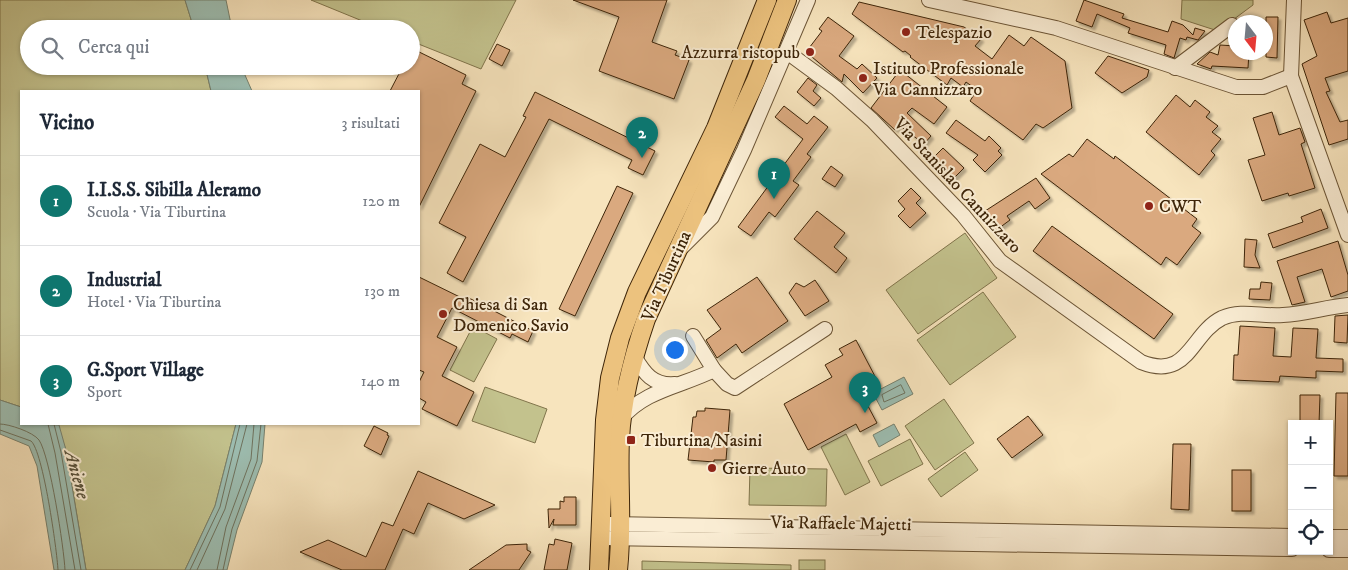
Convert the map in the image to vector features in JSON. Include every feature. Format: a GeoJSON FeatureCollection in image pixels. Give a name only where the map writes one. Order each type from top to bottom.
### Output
{"type":"FeatureCollection","features":[{"type":"Feature","properties":{"kind":"main road","name":"Via Tiburtina"},"geometry":{"type":"LineString","coordinates":[[599,570],[605,420],[611,373],[623,328],[637,292],[716,128],[767,0]]}},
{"type":"Feature","properties":{"kind":"main road","name":"Via Tiburtina"},"geometry":{"type":"LineString","coordinates":[[618,570],[621,419],[634,356],[646,319],[756,80],[787,0]]}},
{"type":"Feature","properties":{"kind":"street","name":"Via Tiburtina"},"geometry":{"type":"LineString","coordinates":[[675,255],[712,217],[808,0]]}},
{"type":"Feature","properties":{"kind":"street"},"geometry":{"type":"LineString","coordinates":[[929,0],[1056,28],[1244,89],[1263,87],[1292,76]]}},
{"type":"Feature","properties":{"kind":"street"},"geometry":{"type":"LineString","coordinates":[[1294,0],[1292,76],[1348,235]]}},
{"type":"Feature","properties":{"kind":"street"},"geometry":{"type":"LineString","coordinates":[[1175,68],[1228,28]]}},
{"type":"Feature","properties":{"kind":"street","name":"Via Stanislao Cannizzaro"},"geometry":{"type":"LineString","coordinates":[[786,52],[836,88],[872,120],[956,208],[989,249],[1006,266],[1141,362],[1161,366],[1180,361],[1190,353],[1212,324],[1231,315],[1247,313],[1283,315],[1348,305]]}},
{"type":"Feature","properties":{"kind":"street"},"geometry":{"type":"LineString","coordinates":[[693,336],[714,370],[727,384],[735,388],[825,329]]}},
{"type":"Feature","properties":{"kind":"street"},"geometry":{"type":"LineString","coordinates":[[634,356],[643,372],[653,380],[665,384],[681,383]]}},
{"type":"Feature","properties":{"kind":"street"},"geometry":{"type":"LineString","coordinates":[[621,419],[637,403],[714,370]]}},
{"type":"Feature","properties":{"kind":"street"},"geometry":{"type":"LineString","coordinates":[[672,539],[673,524]]}},
{"type":"Feature","properties":{"kind":"street","name":"Via Raffaele Majetti"},"geometry":{"type":"LineString","coordinates":[[620,531],[673,524],[992,537]]}},
{"type":"Feature","properties":{"kind":"street"},"geometry":{"type":"LineString","coordinates":[[602,531],[620,531]]}},
{"type":"Feature","properties":{"kind":"street","name":"Via Raffaele Majetti"},"geometry":{"type":"LineString","coordinates":[[620,531],[672,539],[1288,536]]}},
{"type":"Feature","properties":{"kind":"street"},"geometry":{"type":"LineString","coordinates":[[1333,537],[1348,537]]}},
{"type":"Feature","properties":{"kind":"street","name":"Via Raffaele Majetti"},"geometry":{"type":"LineString","coordinates":[[1062,538],[1288,549]]}},
{"type":"Feature","properties":{"kind":"street"},"geometry":{"type":"LineString","coordinates":[[1333,550],[1348,550]]}},
{"type":"Feature","properties":{"kind":"shaded area"},"geometry":{"type":"Polygon","coordinates":[[[0,0],[185,0],[191,20],[20,20],[20,75],[207,75],[211,90],[20,90],[20,407],[0,400],[0,0]]]}},
{"type":"Feature","properties":{"kind":"shaded area"},"geometry":{"type":"Polygon","coordinates":[[[311,0],[516,0],[481,69],[420,45],[420,20],[360,20],[311,0]]]}},
{"type":"Feature","properties":{"kind":"shaded area"},"geometry":{"type":"Polygon","coordinates":[[[1182,0],[1253,0],[1253,5],[1240,15],[1228,15],[1228,24],[1218,31],[1181,19],[1182,0]]]}},
{"type":"Feature","properties":{"kind":"shaded area"},"geometry":{"type":"Polygon","coordinates":[[[965,233],[997,278],[918,334],[886,290],[965,233]]]}},
{"type":"Feature","properties":{"kind":"shaded area"},"geometry":{"type":"Polygon","coordinates":[[[983,292],[1016,337],[950,385],[917,340],[983,292]]]}},
{"type":"Feature","properties":{"kind":"shaded area"},"geometry":{"type":"Polygon","coordinates":[[[473,326],[497,339],[474,382],[450,370],[473,326]]]}},
{"type":"Feature","properties":{"kind":"shaded area"},"geometry":{"type":"Polygon","coordinates":[[[485,387],[547,409],[535,443],[472,421],[485,387]]]}},
{"type":"Feature","properties":{"kind":"shaded area"},"geometry":{"type":"Polygon","coordinates":[[[944,399],[974,443],[935,470],[905,426],[944,399]]]}},
{"type":"Feature","properties":{"kind":"shaded area"},"geometry":{"type":"Polygon","coordinates":[[[56,425],[236,425],[215,506],[185,570],[86,570],[66,450],[56,425]]]}},
{"type":"Feature","properties":{"kind":"shaded area"},"geometry":{"type":"Polygon","coordinates":[[[846,434],[870,482],[845,495],[821,447],[846,434]]]}},
{"type":"Feature","properties":{"kind":"shaded area"},"geometry":{"type":"Polygon","coordinates":[[[910,439],[923,464],[881,486],[868,461],[910,439]]]}},
{"type":"Feature","properties":{"kind":"shaded area"},"geometry":{"type":"Polygon","coordinates":[[[965,452],[978,470],[941,497],[928,479],[965,452]]]}},
{"type":"Feature","properties":{"kind":"shaded area"},"geometry":{"type":"Polygon","coordinates":[[[750,468],[827,469],[826,506],[749,505],[750,468]]]}},
{"type":"Feature","properties":{"kind":"shaded area"},"geometry":{"type":"Polygon","coordinates":[[[799,560],[825,560],[825,570],[799,570],[799,560]]]}},
{"type":"Feature","properties":{"kind":"shaded area"},"geometry":{"type":"Polygon","coordinates":[[[642,561],[791,565],[791,570],[642,570],[642,561]]]}},
{"type":"Feature","properties":{"kind":"water"},"geometry":{"type":"Polygon","coordinates":[[[185,0],[226,0],[230,20],[191,20],[185,0]]]}},
{"type":"Feature","properties":{"kind":"water"},"geometry":{"type":"Polygon","coordinates":[[[207,75],[245,75],[252,90],[211,90],[207,75]]]}},
{"type":"Feature","properties":{"kind":"water"},"geometry":{"type":"Polygon","coordinates":[[[904,377],[913,394],[882,410],[873,393],[904,377]]]}},
{"type":"Feature","properties":{"kind":"water"},"geometry":{"type":"Polygon","coordinates":[[[0,400],[20,407],[20,425],[59,425],[66,450],[86,570],[54,570],[37,466],[29,446],[0,434],[0,400]]]}},
{"type":"Feature","properties":{"kind":"water"},"geometry":{"type":"Polygon","coordinates":[[[894,424],[900,435],[879,447],[873,435],[894,424]]]}},
{"type":"Feature","properties":{"kind":"water"},"geometry":{"type":"Polygon","coordinates":[[[236,425],[265,425],[262,462],[237,530],[227,570],[185,570],[215,506],[236,425]]]}},
{"type":"Feature","properties":{"kind":"building"},"geometry":{"type":"Polygon","coordinates":[[[573,0],[667,0],[652,42],[677,51],[675,55],[689,60],[674,99],[599,71],[619,17],[573,0]]]}},
{"type":"Feature","properties":{"kind":"building"},"geometry":{"type":"Polygon","coordinates":[[[1084,0],[1124,14],[1122,18],[1168,32],[1172,21],[1183,25],[1193,35],[1195,28],[1205,31],[1198,40],[1187,37],[1186,40],[1180,38],[1174,58],[1164,54],[1166,45],[1128,33],[1130,28],[1097,14],[1092,27],[1076,21],[1084,0]]]}},
{"type":"Feature","properties":{"kind":"building"},"geometry":{"type":"Polygon","coordinates":[[[859,2],[964,27],[981,39],[975,46],[992,59],[1009,35],[1024,46],[1031,37],[1065,61],[1072,108],[1043,128],[1036,124],[1023,140],[970,101],[977,90],[966,82],[963,87],[951,78],[947,85],[910,57],[905,51],[903,52],[852,14],[859,2]]]}},
{"type":"Feature","properties":{"kind":"building"},"geometry":{"type":"Polygon","coordinates":[[[1327,12],[1331,23],[1348,18],[1348,71],[1325,78],[1330,91],[1326,92],[1340,122],[1348,120],[1348,139],[1329,145],[1302,64],[1317,56],[1304,20],[1327,12]]]}},
{"type":"Feature","properties":{"kind":"building"},"geometry":{"type":"Polygon","coordinates":[[[828,17],[854,36],[839,56],[857,69],[862,64],[877,78],[863,93],[844,74],[842,82],[806,52],[822,31],[819,29],[828,17]]]}},
{"type":"Feature","properties":{"kind":"building"},"geometry":{"type":"Polygon","coordinates":[[[1273,17],[1278,17],[1277,58],[1273,58],[1273,17]]]}},
{"type":"Feature","properties":{"kind":"building"},"geometry":{"type":"Polygon","coordinates":[[[497,44],[510,50],[502,66],[489,59],[497,44]]]}},
{"type":"Feature","properties":{"kind":"building"},"geometry":{"type":"Polygon","coordinates":[[[1220,45],[1228,46],[1228,60],[1248,60],[1248,68],[1212,66],[1211,69],[1197,64],[1210,52],[1218,55],[1220,45]]]}},
{"type":"Feature","properties":{"kind":"building"},"geometry":{"type":"Polygon","coordinates":[[[420,52],[466,75],[462,84],[476,91],[420,205],[420,90],[391,90],[398,75],[420,75],[420,52]]]}},
{"type":"Feature","properties":{"kind":"building"},"geometry":{"type":"Polygon","coordinates":[[[1108,56],[1149,70],[1147,77],[1122,93],[1095,73],[1108,56]]]}},
{"type":"Feature","properties":{"kind":"building"},"geometry":{"type":"Polygon","coordinates":[[[900,70],[947,107],[934,124],[912,108],[907,113],[931,136],[924,144],[899,125],[895,130],[871,108],[900,70]]]}},
{"type":"Feature","properties":{"kind":"building"},"geometry":{"type":"Polygon","coordinates":[[[808,78],[817,85],[813,91],[821,98],[814,106],[797,92],[808,78]]]}},
{"type":"Feature","properties":{"kind":"building"},"geometry":{"type":"Polygon","coordinates":[[[535,92],[655,151],[643,175],[628,168],[632,160],[549,119],[463,282],[447,273],[466,237],[439,223],[480,144],[505,157],[526,117],[523,116],[535,92]]]}},
{"type":"Feature","properties":{"kind":"building"},"geometry":{"type":"Polygon","coordinates":[[[1176,95],[1190,107],[1195,100],[1210,112],[1206,117],[1218,126],[1212,132],[1221,139],[1211,151],[1215,155],[1199,175],[1146,132],[1176,95]]]}},
{"type":"Feature","properties":{"kind":"building"},"geometry":{"type":"Polygon","coordinates":[[[784,106],[807,124],[814,116],[828,127],[807,154],[811,157],[793,181],[799,185],[775,217],[769,212],[751,236],[738,227],[803,139],[775,117],[784,106]]]}},
{"type":"Feature","properties":{"kind":"building"},"geometry":{"type":"Polygon","coordinates":[[[1272,112],[1279,135],[1300,128],[1305,142],[1301,144],[1315,188],[1289,196],[1288,193],[1262,201],[1248,160],[1265,155],[1253,118],[1272,112]]]}},
{"type":"Feature","properties":{"kind":"building"},"geometry":{"type":"Polygon","coordinates":[[[956,120],[985,141],[989,136],[1001,148],[998,151],[1002,155],[985,172],[973,160],[978,155],[946,133],[956,120]]]}},
{"type":"Feature","properties":{"kind":"building"},"geometry":{"type":"Polygon","coordinates":[[[1087,139],[1114,159],[1115,156],[1197,219],[1192,226],[1201,233],[1177,265],[1166,257],[1161,265],[1041,174],[1069,154],[1073,157],[1087,139]]]}},
{"type":"Feature","properties":{"kind":"building"},"geometry":{"type":"Polygon","coordinates":[[[943,148],[964,168],[951,181],[930,161],[943,148]]]}},
{"type":"Feature","properties":{"kind":"building"},"geometry":{"type":"Polygon","coordinates":[[[831,166],[843,175],[835,187],[822,179],[831,166]]]}},
{"type":"Feature","properties":{"kind":"building"},"geometry":{"type":"Polygon","coordinates":[[[1036,178],[1050,198],[1035,209],[1029,201],[1007,216],[1010,220],[995,231],[982,213],[1036,178]]]}},
{"type":"Feature","properties":{"kind":"building"},"geometry":{"type":"Polygon","coordinates":[[[617,186],[633,193],[575,316],[559,309],[617,186]]]}},
{"type":"Feature","properties":{"kind":"building"},"geometry":{"type":"Polygon","coordinates":[[[911,188],[921,198],[916,203],[926,213],[910,228],[898,216],[905,209],[898,201],[911,188]]]}},
{"type":"Feature","properties":{"kind":"building"},"geometry":{"type":"Polygon","coordinates":[[[1321,209],[1328,228],[1273,248],[1268,234],[1303,222],[1301,217],[1321,209]]]}},
{"type":"Feature","properties":{"kind":"building"},"geometry":{"type":"Polygon","coordinates":[[[817,211],[845,233],[834,247],[847,258],[836,273],[794,239],[817,211]]]}},
{"type":"Feature","properties":{"kind":"building"},"geometry":{"type":"Polygon","coordinates":[[[1052,226],[1173,314],[1154,339],[1033,251],[1052,226]]]}},
{"type":"Feature","properties":{"kind":"building"},"geometry":{"type":"Polygon","coordinates":[[[1245,239],[1257,240],[1255,255],[1260,268],[1244,267],[1245,239]]]}},
{"type":"Feature","properties":{"kind":"building"},"geometry":{"type":"Polygon","coordinates":[[[1338,241],[1348,275],[1348,291],[1331,297],[1322,269],[1297,277],[1305,302],[1292,305],[1277,261],[1338,241]]]}},
{"type":"Feature","properties":{"kind":"building"},"geometry":{"type":"Polygon","coordinates":[[[420,277],[468,301],[469,298],[533,331],[528,342],[512,334],[510,338],[452,308],[437,337],[457,347],[442,376],[474,392],[457,426],[422,409],[426,402],[420,399],[420,380],[424,372],[420,370],[420,277]]]}},
{"type":"Feature","properties":{"kind":"building"},"geometry":{"type":"Polygon","coordinates":[[[757,277],[788,321],[742,353],[736,344],[717,358],[706,340],[721,329],[707,310],[757,277]]]}},
{"type":"Feature","properties":{"kind":"building"},"geometry":{"type":"Polygon","coordinates":[[[815,280],[829,301],[805,316],[789,293],[796,283],[804,287],[815,280]]]}},
{"type":"Feature","properties":{"kind":"building"},"geometry":{"type":"Polygon","coordinates":[[[1261,282],[1272,283],[1270,300],[1249,299],[1250,289],[1260,289],[1261,282]]]}},
{"type":"Feature","properties":{"kind":"building"},"geometry":{"type":"Polygon","coordinates":[[[1348,315],[1347,343],[1334,342],[1335,316],[1348,315]]]}},
{"type":"Feature","properties":{"kind":"building"},"geometry":{"type":"Polygon","coordinates":[[[1240,326],[1275,328],[1273,356],[1291,357],[1293,328],[1318,329],[1316,358],[1343,359],[1343,372],[1316,371],[1316,378],[1280,376],[1279,382],[1233,380],[1234,355],[1238,355],[1240,326]]]}},
{"type":"Feature","properties":{"kind":"building"},"geometry":{"type":"Polygon","coordinates":[[[856,340],[879,384],[861,393],[877,423],[860,432],[856,424],[808,450],[784,404],[832,377],[825,365],[843,355],[839,349],[856,340]]]}},
{"type":"Feature","properties":{"kind":"building"},"geometry":{"type":"Polygon","coordinates":[[[1336,393],[1348,393],[1348,476],[1334,476],[1336,393]]]}},
{"type":"Feature","properties":{"kind":"building"},"geometry":{"type":"Polygon","coordinates":[[[1300,395],[1320,395],[1319,420],[1300,420],[1300,395]]]}},
{"type":"Feature","properties":{"kind":"building"},"geometry":{"type":"Polygon","coordinates":[[[705,408],[730,410],[726,460],[714,460],[714,462],[688,460],[693,417],[696,417],[697,411],[705,411],[705,408]]]}},
{"type":"Feature","properties":{"kind":"building"},"geometry":{"type":"Polygon","coordinates":[[[1028,416],[1043,435],[1012,458],[997,439],[1028,416]]]}},
{"type":"Feature","properties":{"kind":"building"},"geometry":{"type":"Polygon","coordinates":[[[374,426],[388,433],[387,435],[389,436],[381,455],[364,446],[374,426]]]}},
{"type":"Feature","properties":{"kind":"building"},"geometry":{"type":"Polygon","coordinates":[[[1173,444],[1191,444],[1189,510],[1171,509],[1173,444]]]}},
{"type":"Feature","properties":{"kind":"building"},"geometry":{"type":"Polygon","coordinates":[[[1232,470],[1251,470],[1251,511],[1232,511],[1232,470]]]}},
{"type":"Feature","properties":{"kind":"building"},"geometry":{"type":"Polygon","coordinates":[[[418,471],[495,505],[464,519],[428,503],[414,534],[403,529],[385,570],[342,570],[300,552],[328,540],[366,557],[382,522],[393,526],[418,471]]]}},
{"type":"Feature","properties":{"kind":"building"},"geometry":{"type":"Polygon","coordinates":[[[564,497],[576,497],[576,525],[553,525],[554,519],[549,528],[548,509],[560,509],[560,501],[564,502],[564,497]]]}},
{"type":"Feature","properties":{"kind":"building"},"geometry":{"type":"Polygon","coordinates":[[[555,539],[572,543],[567,570],[544,570],[549,544],[554,545],[555,539]]]}},
{"type":"Feature","properties":{"kind":"building"},"geometry":{"type":"Polygon","coordinates":[[[527,544],[527,550],[531,552],[519,570],[469,570],[506,545],[527,544]]]}},
{"type":"Feature","properties":{"kind":"place","name":"Telespazio"},"geometry":{"type":"Point","coordinates":[906,32]}},
{"type":"Feature","properties":{"kind":"place","name":"Azzurra ristopub"},"geometry":{"type":"Point","coordinates":[810,52]}},
{"type":"Feature","properties":{"kind":"place","name":"Istituto Professionale Via Cannizzaro"},"geometry":{"type":"Point","coordinates":[863,78]}},
{"type":"Feature","properties":{"kind":"place","name":"Industrial"},"geometry":{"type":"Point","coordinates":[642,158]}},
{"type":"Feature","properties":{"kind":"place","name":"I.I.S.S. Sibilla Aleramo"},"geometry":{"type":"Point","coordinates":[774,199]}},
{"type":"Feature","properties":{"kind":"place","name":"CWT"},"geometry":{"type":"Point","coordinates":[1149,206]}},
{"type":"Feature","properties":{"kind":"place","name":"Chiesa di San Domenico Savio"},"geometry":{"type":"Point","coordinates":[443,314]}},
{"type":"Feature","properties":{"kind":"place","name":"G.Sport Village"},"geometry":{"type":"Point","coordinates":[865,413]}},
{"type":"Feature","properties":{"kind":"place","name":"Tiburtina/Nasini"},"geometry":{"type":"Point","coordinates":[631,440]}},
{"type":"Feature","properties":{"kind":"place","name":"Gierre Auto"},"geometry":{"type":"Point","coordinates":[712,468]}},
{"type":"Feature","properties":{"kind":"water label","name":"Aniene"},"geometry":{"type":"Point","coordinates":[78,474]}}]}
